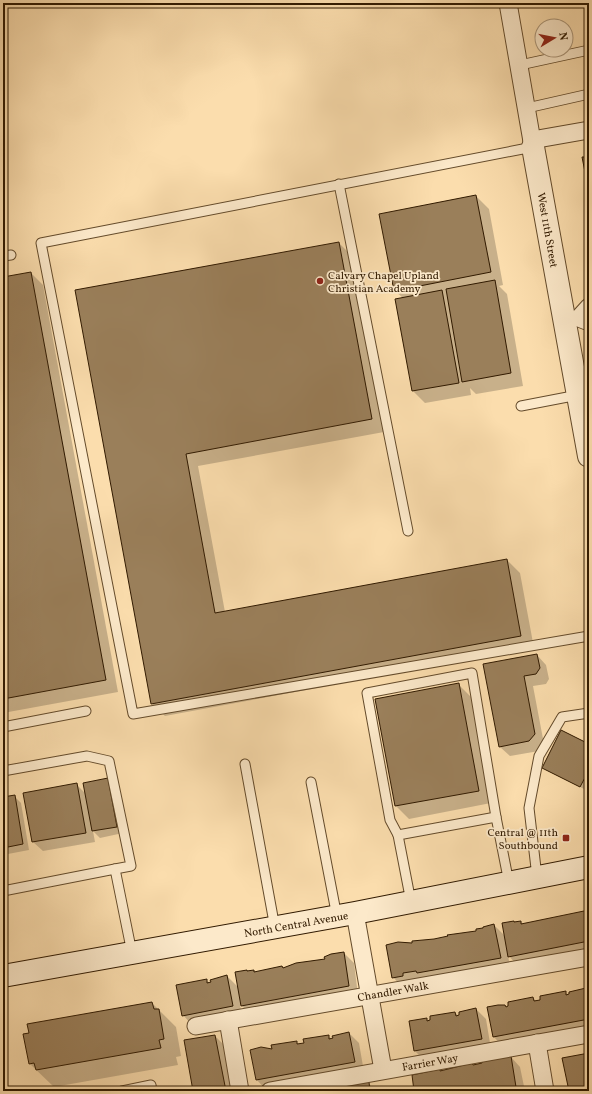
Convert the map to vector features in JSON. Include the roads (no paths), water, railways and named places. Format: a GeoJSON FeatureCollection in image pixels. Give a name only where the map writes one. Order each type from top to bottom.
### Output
{"type":"FeatureCollection","features":[{"type":"Feature","properties":{"kind":"main road","name":"West 11th Street"},"geometry":{"type":"LineString","coordinates":[[532,143],[580,317],[578,396],[589,456]]}},
{"type":"Feature","properties":{"kind":"main road","name":"North Central Avenue"},"geometry":{"type":"LineString","coordinates":[[3,976],[346,915],[589,867]]}},
{"type":"Feature","properties":{"kind":"street","name":"West 11th Street"},"geometry":{"type":"LineString","coordinates":[[508,3],[520,65],[532,143]]}},
{"type":"Feature","properties":{"kind":"street"},"geometry":{"type":"LineString","coordinates":[[532,143],[589,130]]}},
{"type":"Feature","properties":{"kind":"street"},"geometry":{"type":"LineString","coordinates":[[346,915],[369,996],[383,1070]]}},
{"type":"Feature","properties":{"kind":"street","name":"Chandler Walk"},"geometry":{"type":"LineString","coordinates":[[196,1026],[589,957]]}},
{"type":"Feature","properties":{"kind":"street"},"geometry":{"type":"LineString","coordinates":[[228,1020],[240,1091]]}},
{"type":"Feature","properties":{"kind":"street","name":"Farrier Way"},"geometry":{"type":"LineString","coordinates":[[270,1091],[589,1034]]}},
{"type":"Feature","properties":{"kind":"street"},"geometry":{"type":"LineString","coordinates":[[537,1043],[545,1091]]}},
{"type":"Feature","properties":{"kind":"lane"},"geometry":{"type":"LineString","coordinates":[[520,65],[589,50]]}},
{"type":"Feature","properties":{"kind":"lane"},"geometry":{"type":"LineString","coordinates":[[527,108],[589,94]]}},
{"type":"Feature","properties":{"kind":"lane"},"geometry":{"type":"LineString","coordinates":[[532,143],[339,184],[41,243],[133,714],[589,636]]}},
{"type":"Feature","properties":{"kind":"lane"},"geometry":{"type":"LineString","coordinates":[[339,184],[408,531]]}},
{"type":"Feature","properties":{"kind":"lane"},"geometry":{"type":"LineString","coordinates":[[521,406],[578,396]]}},
{"type":"Feature","properties":{"kind":"lane"},"geometry":{"type":"LineString","coordinates":[[411,902],[398,835],[390,820],[367,693],[472,673],[496,817],[509,883]]}},
{"type":"Feature","properties":{"kind":"lane"},"geometry":{"type":"LineString","coordinates":[[3,727],[86,712]]}},
{"type":"Feature","properties":{"kind":"lane"},"geometry":{"type":"LineString","coordinates":[[537,877],[529,808],[539,756],[562,717],[589,713]]}},
{"type":"Feature","properties":{"kind":"lane"},"geometry":{"type":"LineString","coordinates":[[3,771],[87,756],[109,761],[131,866],[3,891]]}},
{"type":"Feature","properties":{"kind":"lane"},"geometry":{"type":"LineString","coordinates":[[245,764],[275,928]]}},
{"type":"Feature","properties":{"kind":"lane"},"geometry":{"type":"LineString","coordinates":[[311,782],[346,915]]}},
{"type":"Feature","properties":{"kind":"lane"},"geometry":{"type":"LineString","coordinates":[[398,835],[496,817]]}},
{"type":"Feature","properties":{"kind":"lane"},"geometry":{"type":"LineString","coordinates":[[115,869],[132,953]]}},
{"type":"Feature","properties":{"kind":"lane"},"geometry":{"type":"LineString","coordinates":[[122,1091],[151,1086],[152,1091]]}},
{"type":"Feature","properties":{"kind":"place","name":"Calvary Chapel Upland Christian Academy"},"geometry":{"type":"Point","coordinates":[320,281]}},
{"type":"Feature","properties":{"kind":"place","name":"Central @ 11th Southbound"},"geometry":{"type":"Point","coordinates":[566,838]}}]}
